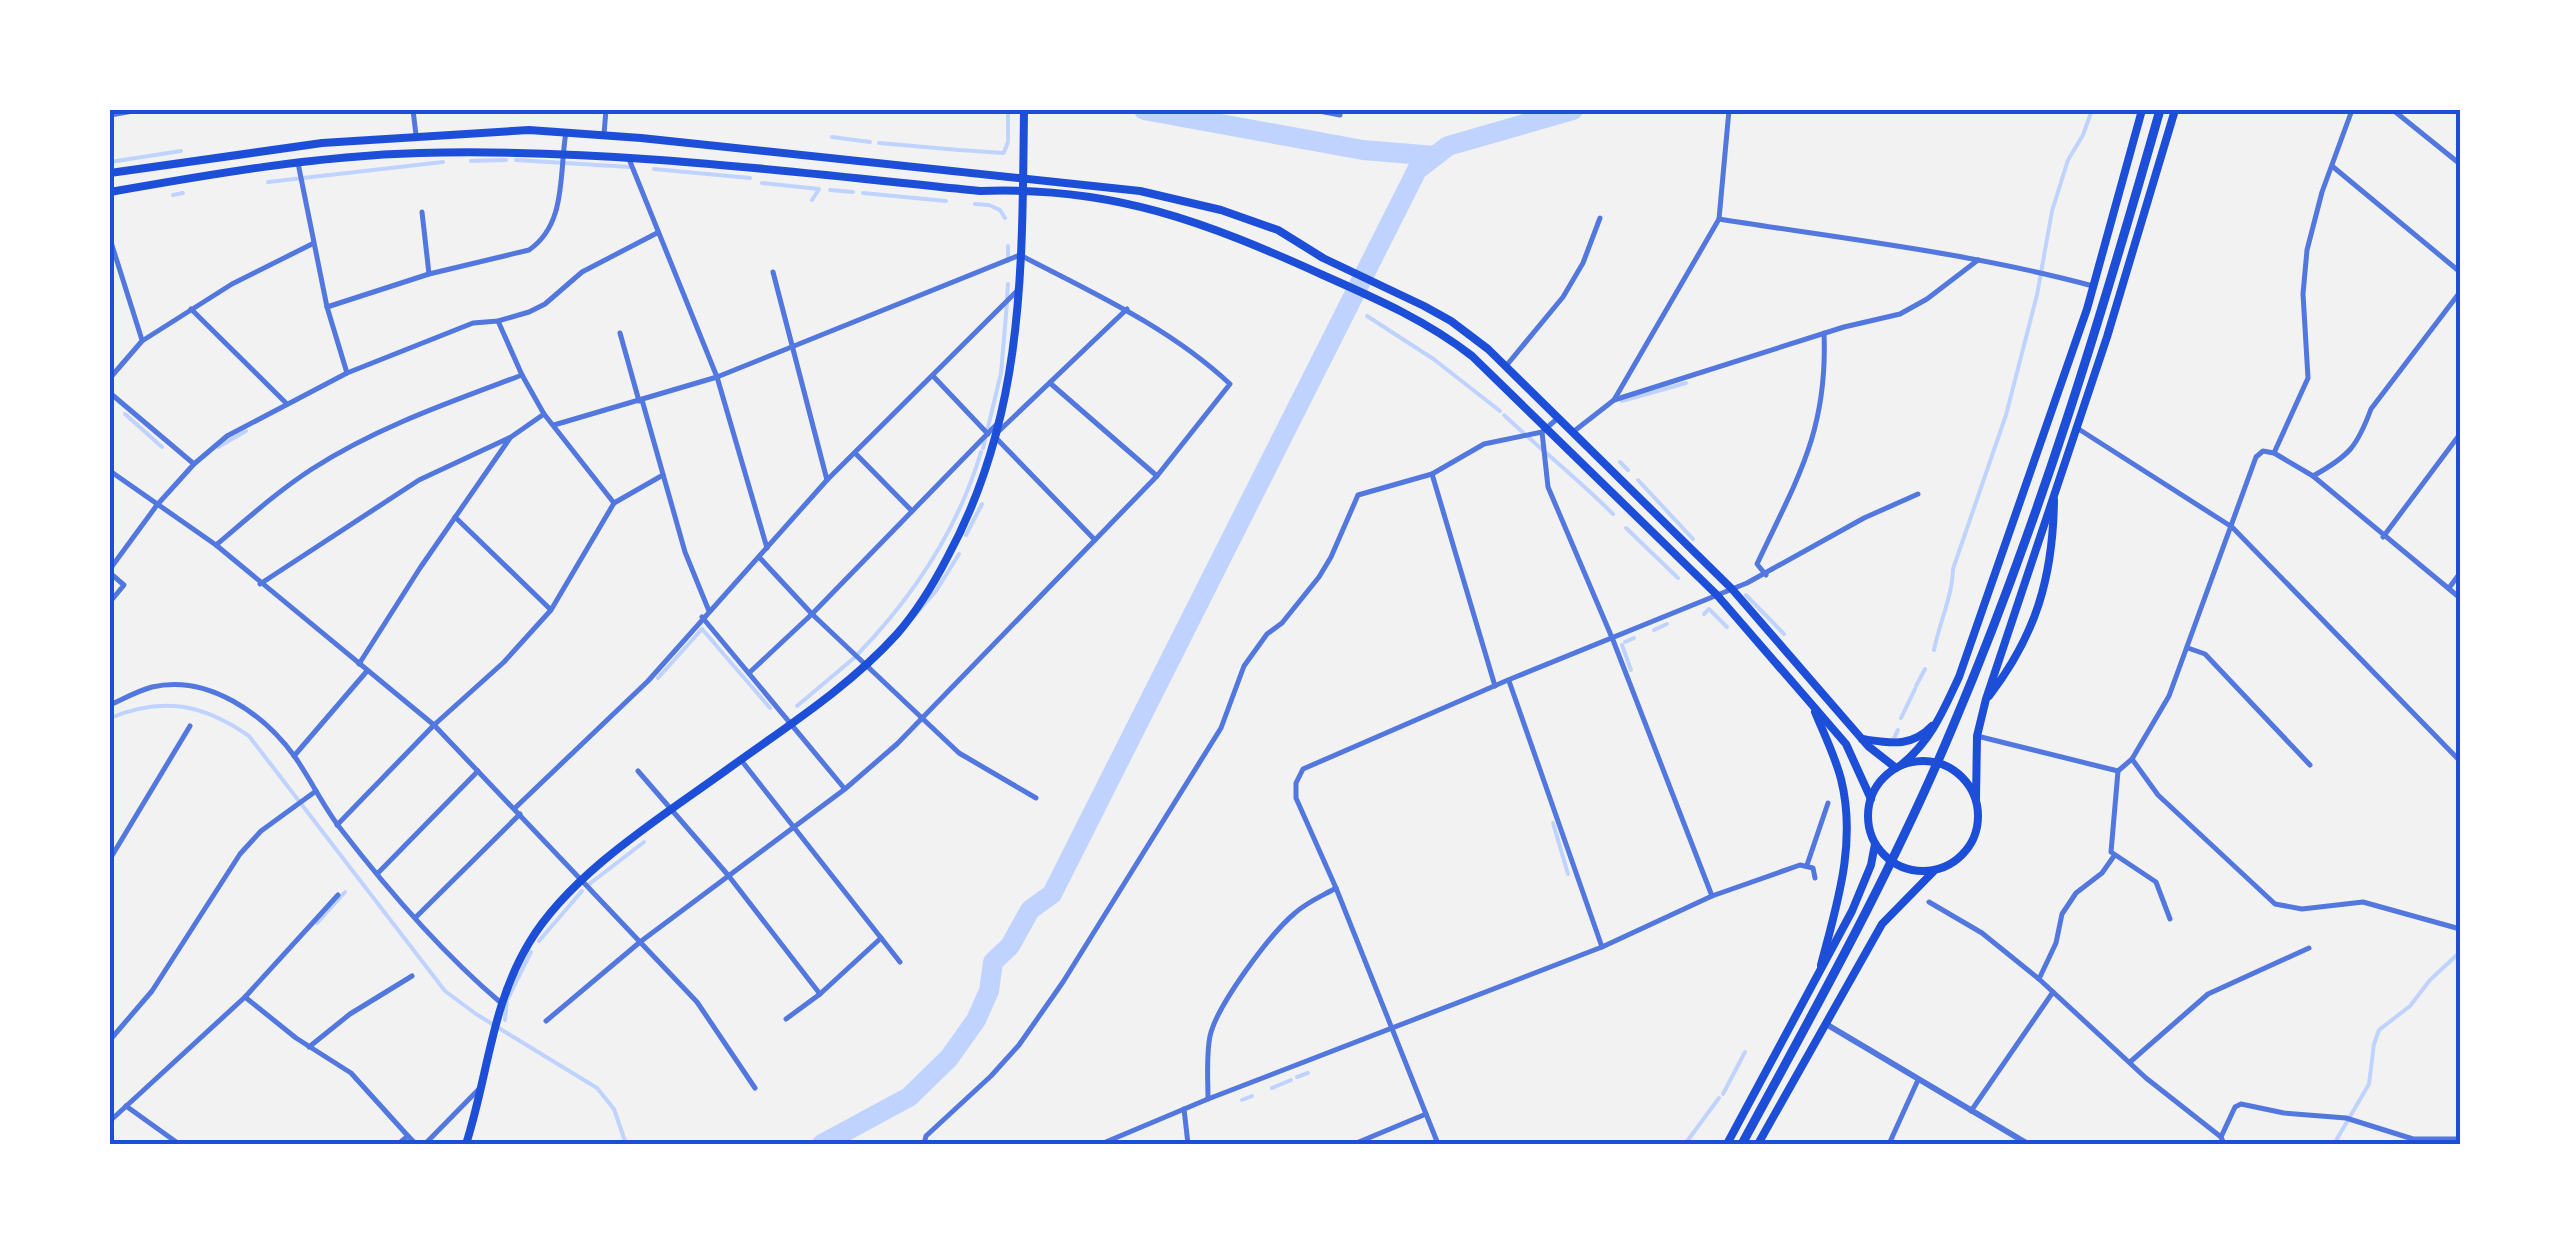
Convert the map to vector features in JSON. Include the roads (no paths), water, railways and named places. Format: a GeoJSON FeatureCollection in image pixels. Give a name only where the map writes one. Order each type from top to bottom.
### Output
{"type":"FeatureCollection","features":[{"type":"Feature","properties":{"kind":"highway"},"geometry":{"type":"LineString","coordinates":[[1742,1144],[1891,864],[1954,726],[2080,384],[2160,110]]}},
{"type":"Feature","properties":{"kind":"main road"},"geometry":{"type":"LineString","coordinates":[[466,1144],[499,1006],[528,944],[580,881],[864,664],[900,630],[930,590],[965,523],[1002,418],[1020,289],[1024,110]]}},
{"type":"Feature","properties":{"kind":"main road"},"geometry":{"type":"LineString","coordinates":[[1934,870],[1900,866],[1882,853],[1868,822],[1871,798],[1880,781],[1923,747],[1959,676],[2093,286],[2142,110]]}},
{"type":"Feature","properties":{"kind":"main road"},"geometry":{"type":"LineString","coordinates":[[1758,1144],[1882,924],[1934,870],[1955,861],[1970,844],[1978,822],[1977,736],[1986,699],[2175,110]]}},
{"type":"Feature","properties":{"kind":"main road"},"geometry":{"type":"LineString","coordinates":[[110,173],[322,143],[529,130],[604,134],[1140,191],[1221,210],[1278,230],[1324,258],[1451,321],[1506,367],[1732,590],[1862,739],[1898,766]]}},
{"type":"Feature","properties":{"kind":"main road"},"geometry":{"type":"LineString","coordinates":[[110,192],[298,163],[417,153],[628,156],[980,191],[1021,190],[1113,200],[1171,213],[1264,248],[1386,303],[1444,334],[1486,368],[1717,595],[1846,744],[1871,798]]}},
{"type":"Feature","properties":{"kind":"main road"},"geometry":{"type":"LineString","coordinates":[[1986,699],[2011,667],[2038,610],[2054,549],[2055,491]]}},
{"type":"Feature","properties":{"kind":"main road"},"geometry":{"type":"LineString","coordinates":[[1812,704],[1840,779],[1847,829],[1845,876],[1817,978]]}},
{"type":"Feature","properties":{"kind":"main road"},"geometry":{"type":"LineString","coordinates":[[1862,739],[1905,743],[1926,734],[1939,720]]}},
{"type":"Feature","properties":{"kind":"main road"},"geometry":{"type":"LineString","coordinates":[[1898,766],[1923,760],[1946,766],[1964,779],[1976,799]]}},
{"type":"Feature","properties":{"kind":"main road"},"geometry":{"type":"LineString","coordinates":[[1727,1144],[1863,889],[1875,844]]}},
{"type":"Feature","properties":{"kind":"street"},"geometry":{"type":"LineString","coordinates":[[110,116],[140,110]]}},
{"type":"Feature","properties":{"kind":"street"},"geometry":{"type":"LineString","coordinates":[[413,110],[416,135]]}},
{"type":"Feature","properties":{"kind":"street"},"geometry":{"type":"LineString","coordinates":[[604,134],[606,110]]}},
{"type":"Feature","properties":{"kind":"street"},"geometry":{"type":"LineString","coordinates":[[1314,110],[1340,115]]}},
{"type":"Feature","properties":{"kind":"street"},"geometry":{"type":"LineString","coordinates":[[1614,400],[1719,219],[1729,110]]}},
{"type":"Feature","properties":{"kind":"street"},"geometry":{"type":"LineString","coordinates":[[2274,453],[2308,378],[2303,294],[2307,250],[2352,110]]}},
{"type":"Feature","properties":{"kind":"street"},"geometry":{"type":"LineString","coordinates":[[2392,110],[2460,164]]}},
{"type":"Feature","properties":{"kind":"street"},"geometry":{"type":"LineString","coordinates":[[327,307],[429,274],[529,250],[543,241],[557,211],[566,132]]}},
{"type":"Feature","properties":{"kind":"street"},"geometry":{"type":"LineString","coordinates":[[628,156],[717,377],[767,548]]}},
{"type":"Feature","properties":{"kind":"street"},"geometry":{"type":"LineString","coordinates":[[298,163],[312,244],[346,373]]}},
{"type":"Feature","properties":{"kind":"street"},"geometry":{"type":"LineString","coordinates":[[2332,166],[2460,272]]}},
{"type":"Feature","properties":{"kind":"street"},"geometry":{"type":"LineString","coordinates":[[422,212],[429,274]]}},
{"type":"Feature","properties":{"kind":"street"},"geometry":{"type":"LineString","coordinates":[[1506,367],[1564,297],[1583,263],[1600,218]]}},
{"type":"Feature","properties":{"kind":"street"},"geometry":{"type":"LineString","coordinates":[[1719,219],[2035,270],[2093,286]]}},
{"type":"Feature","properties":{"kind":"street"},"geometry":{"type":"LineString","coordinates":[[110,602],[124,585],[110,571],[157,505],[194,464],[227,436],[346,373],[474,323],[498,322],[544,304],[582,272],[657,233]]}},
{"type":"Feature","properties":{"kind":"street"},"geometry":{"type":"LineString","coordinates":[[110,238],[142,341]]}},
{"type":"Feature","properties":{"kind":"street"},"geometry":{"type":"LineString","coordinates":[[110,378],[142,341],[191,308],[267,264],[312,244]]}},
{"type":"Feature","properties":{"kind":"street"},"geometry":{"type":"LineString","coordinates":[[546,1021],[640,942],[845,789],[921,718],[1157,476],[1230,384],[1179,342],[1020,255],[717,377],[554,425]]}},
{"type":"Feature","properties":{"kind":"street"},"geometry":{"type":"LineString","coordinates":[[1573,432],[1614,400],[1824,333],[1910,310],[1978,260]]}},
{"type":"Feature","properties":{"kind":"street"},"geometry":{"type":"LineString","coordinates":[[773,272],[827,480]]}},
{"type":"Feature","properties":{"kind":"street"},"geometry":{"type":"LineString","coordinates":[[416,917],[638,692],[827,480],[1020,289]]}},
{"type":"Feature","properties":{"kind":"street"},"geometry":{"type":"LineString","coordinates":[[2313,476],[2352,451],[2371,409],[2460,292]]}},
{"type":"Feature","properties":{"kind":"street"},"geometry":{"type":"LineString","coordinates":[[191,308],[287,404]]}},
{"type":"Feature","properties":{"kind":"street"},"geometry":{"type":"LineString","coordinates":[[749,673],[1126,310]]}},
{"type":"Feature","properties":{"kind":"street"},"geometry":{"type":"LineString","coordinates":[[498,322],[544,414],[614,503]]}},
{"type":"Feature","properties":{"kind":"street"},"geometry":{"type":"LineString","coordinates":[[620,333],[685,552],[708,610]]}},
{"type":"Feature","properties":{"kind":"street"},"geometry":{"type":"LineString","coordinates":[[1766,575],[1757,564],[1817,430],[1824,398],[1824,333]]}},
{"type":"Feature","properties":{"kind":"street"},"geometry":{"type":"LineString","coordinates":[[216,545],[312,469],[365,438],[522,375]]}},
{"type":"Feature","properties":{"kind":"street"},"geometry":{"type":"LineString","coordinates":[[932,376],[995,434],[1096,540]]}},
{"type":"Feature","properties":{"kind":"street"},"geometry":{"type":"LineString","coordinates":[[1050,383],[1157,476]]}},
{"type":"Feature","properties":{"kind":"street"},"geometry":{"type":"LineString","coordinates":[[110,393],[194,464]]}},
{"type":"Feature","properties":{"kind":"street"},"geometry":{"type":"LineString","coordinates":[[260,584],[419,480],[511,437],[544,414]]}},
{"type":"Feature","properties":{"kind":"street"},"geometry":{"type":"LineString","coordinates":[[924,1144],[926,1136],[991,1076],[1018,1045],[1063,982],[1212,743],[1244,666],[1267,634],[1282,623],[1319,577],[1358,495],[1432,474],[1484,444],[1546,430],[1558,418]]}},
{"type":"Feature","properties":{"kind":"street"},"geometry":{"type":"LineString","coordinates":[[2076,428],[2232,526],[2460,761]]}},
{"type":"Feature","properties":{"kind":"street"},"geometry":{"type":"LineString","coordinates":[[1546,430],[1543,462],[1548,487],[1613,640],[1712,896]]}},
{"type":"Feature","properties":{"kind":"street"},"geometry":{"type":"LineString","coordinates":[[2384,537],[2460,434]]}},
{"type":"Feature","properties":{"kind":"street"},"geometry":{"type":"LineString","coordinates":[[360,664],[511,437]]}},
{"type":"Feature","properties":{"kind":"street"},"geometry":{"type":"LineString","coordinates":[[2170,919],[2156,882],[2114,856],[2110,848],[2118,772],[2132,759],[2169,696],[2253,460],[2264,452],[2274,453],[2313,476],[2460,598]]}},
{"type":"Feature","properties":{"kind":"street"},"geometry":{"type":"LineString","coordinates":[[854,453],[912,512]]}},
{"type":"Feature","properties":{"kind":"street"},"geometry":{"type":"LineString","coordinates":[[110,471],[216,545],[434,726],[705,1013],[755,1088]]}},
{"type":"Feature","properties":{"kind":"street"},"geometry":{"type":"LineString","coordinates":[[337,825],[434,726],[504,662],[551,610],[614,503],[663,474]]}},
{"type":"Feature","properties":{"kind":"street"},"geometry":{"type":"LineString","coordinates":[[1432,474],[1495,686]]}},
{"type":"Feature","properties":{"kind":"street"},"geometry":{"type":"LineString","coordinates":[[1438,1144],[1296,798],[1296,783],[1304,769],[1508,680],[1766,575],[1864,518],[1918,494]]}},
{"type":"Feature","properties":{"kind":"street"},"geometry":{"type":"LineString","coordinates":[[455,517],[551,610]]}},
{"type":"Feature","properties":{"kind":"street"},"geometry":{"type":"LineString","coordinates":[[759,556],[812,614],[970,761],[1036,798]]}},
{"type":"Feature","properties":{"kind":"street"},"geometry":{"type":"LineString","coordinates":[[2448,588],[2460,574]]}},
{"type":"Feature","properties":{"kind":"street"},"geometry":{"type":"LineString","coordinates":[[702,618],[845,789]]}},
{"type":"Feature","properties":{"kind":"street"},"geometry":{"type":"LineString","coordinates":[[2187,648],[2200,649],[2310,766]]}},
{"type":"Feature","properties":{"kind":"street"},"geometry":{"type":"LineString","coordinates":[[294,756],[368,670]]}},
{"type":"Feature","properties":{"kind":"street"},"geometry":{"type":"LineString","coordinates":[[1508,680],[1602,947]]}},
{"type":"Feature","properties":{"kind":"street"},"geometry":{"type":"LineString","coordinates":[[110,706],[151,687],[206,689],[249,711],[273,730],[294,756],[337,825],[377,874],[499,1006]]}},
{"type":"Feature","properties":{"kind":"street"},"geometry":{"type":"LineString","coordinates":[[110,860],[190,726]]}},
{"type":"Feature","properties":{"kind":"street"},"geometry":{"type":"LineString","coordinates":[[1977,736],[2118,772]]}},
{"type":"Feature","properties":{"kind":"street"},"geometry":{"type":"LineString","coordinates":[[2132,759],[2158,795],[2275,904],[2302,909],[2363,902],[2460,929]]}},
{"type":"Feature","properties":{"kind":"street"},"geometry":{"type":"LineString","coordinates":[[740,760],[900,962]]}},
{"type":"Feature","properties":{"kind":"street"},"geometry":{"type":"LineString","coordinates":[[377,874],[478,771]]}},
{"type":"Feature","properties":{"kind":"street"},"geometry":{"type":"LineString","coordinates":[[638,771],[728,875],[820,994]]}},
{"type":"Feature","properties":{"kind":"street"},"geometry":{"type":"LineString","coordinates":[[110,1040],[152,991],[240,854],[261,831],[316,792]]}},
{"type":"Feature","properties":{"kind":"street"},"geometry":{"type":"LineString","coordinates":[[1807,865],[1828,802]]}},
{"type":"Feature","properties":{"kind":"street"},"geometry":{"type":"LineString","coordinates":[[2040,979],[2056,942],[2062,914],[2076,892],[2102,873],[2114,856]]}},
{"type":"Feature","properties":{"kind":"street"},"geometry":{"type":"LineString","coordinates":[[1101,1144],[1602,947],[1712,896],[1800,864],[1813,868],[1815,878]]}},
{"type":"Feature","properties":{"kind":"street"},"geometry":{"type":"LineString","coordinates":[[1208,1099],[1210,1032],[1219,1014],[1252,963],[1294,913],[1336,888]]}},
{"type":"Feature","properties":{"kind":"street"},"geometry":{"type":"LineString","coordinates":[[110,1122],[245,997],[338,895]]}},
{"type":"Feature","properties":{"kind":"street"},"geometry":{"type":"LineString","coordinates":[[1929,902],[1982,934],[2040,979],[2222,1141],[2235,1106],[2240,1104],[2284,1114],[2362,1122],[2413,1139],[2460,1139]]}},
{"type":"Feature","properties":{"kind":"street"},"geometry":{"type":"LineString","coordinates":[[786,1018],[820,994],[881,938]]}},
{"type":"Feature","properties":{"kind":"street"},"geometry":{"type":"LineString","coordinates":[[2130,1062],[2208,994],[2309,948]]}},
{"type":"Feature","properties":{"kind":"street"},"geometry":{"type":"LineString","coordinates":[[309,1047],[350,1014],[412,976]]}},
{"type":"Feature","properties":{"kind":"street"},"geometry":{"type":"LineString","coordinates":[[1970,1110],[2053,992]]}},
{"type":"Feature","properties":{"kind":"street"},"geometry":{"type":"LineString","coordinates":[[245,997],[351,1074],[416,1144]]}},
{"type":"Feature","properties":{"kind":"street"},"geometry":{"type":"LineString","coordinates":[[1826,1024],[2028,1144]]}},
{"type":"Feature","properties":{"kind":"street"},"geometry":{"type":"LineString","coordinates":[[1889,1144],[1918,1080]]}},
{"type":"Feature","properties":{"kind":"street"},"geometry":{"type":"LineString","coordinates":[[425,1144],[481,1086]]}},
{"type":"Feature","properties":{"kind":"street"},"geometry":{"type":"LineString","coordinates":[[126,1106],[179,1144]]}},
{"type":"Feature","properties":{"kind":"street"},"geometry":{"type":"LineString","coordinates":[[1184,1109],[1188,1144]]}},
{"type":"Feature","properties":{"kind":"street"},"geometry":{"type":"LineString","coordinates":[[1354,1144],[1426,1114]]}},
{"type":"Feature","properties":{"kind":"street"},"geometry":{"type":"LineString","coordinates":[[398,1144],[408,1136]]}},
{"type":"Feature","properties":{"kind":"waterway"},"geometry":{"type":"LineString","coordinates":[[1008,110],[1008,139]]}},
{"type":"Feature","properties":{"kind":"waterway"},"geometry":{"type":"LineString","coordinates":[[1144,110],[1363,150],[1435,156]]}},
{"type":"Feature","properties":{"kind":"waterway"},"geometry":{"type":"LineString","coordinates":[[822,1144],[909,1097],[949,1058],[976,1020],[989,991],[993,962],[1010,946],[1030,910],[1052,894],[1417,170],[1448,146],[1573,110]]}},
{"type":"Feature","properties":{"kind":"waterway"},"geometry":{"type":"LineString","coordinates":[[1934,650],[1953,569],[2006,415],[2037,295],[2052,211],[2068,160],[2092,110]]}},
{"type":"Feature","properties":{"kind":"waterway"},"geometry":{"type":"LineString","coordinates":[[832,137],[870,142]]}},
{"type":"Feature","properties":{"kind":"waterway"},"geometry":{"type":"LineString","coordinates":[[1004,152],[1008,142]]}},
{"type":"Feature","properties":{"kind":"waterway"},"geometry":{"type":"LineString","coordinates":[[879,143],[959,150]]}},
{"type":"Feature","properties":{"kind":"waterway"},"geometry":{"type":"LineString","coordinates":[[960,150],[1003,153]]}},
{"type":"Feature","properties":{"kind":"waterway"},"geometry":{"type":"LineString","coordinates":[[110,162],[181,151]]}},
{"type":"Feature","properties":{"kind":"waterway"},"geometry":{"type":"LineString","coordinates":[[471,161],[506,160]]}},
{"type":"Feature","properties":{"kind":"waterway"},"geometry":{"type":"LineString","coordinates":[[516,160],[630,167]]}},
{"type":"Feature","properties":{"kind":"waterway"},"geometry":{"type":"LineString","coordinates":[[268,182],[443,162]]}},
{"type":"Feature","properties":{"kind":"waterway"},"geometry":{"type":"LineString","coordinates":[[654,169],[750,178]]}},
{"type":"Feature","properties":{"kind":"waterway"},"geometry":{"type":"LineString","coordinates":[[762,183],[819,189],[812,200]]}},
{"type":"Feature","properties":{"kind":"waterway"},"geometry":{"type":"LineString","coordinates":[[830,190],[853,192]]}},
{"type":"Feature","properties":{"kind":"waterway"},"geometry":{"type":"LineString","coordinates":[[173,195],[183,193]]}},
{"type":"Feature","properties":{"kind":"waterway"},"geometry":{"type":"LineString","coordinates":[[863,193],[946,201]]}},
{"type":"Feature","properties":{"kind":"waterway"},"geometry":{"type":"LineString","coordinates":[[975,204],[987,205]]}},
{"type":"Feature","properties":{"kind":"waterway"},"geometry":{"type":"LineString","coordinates":[[989,205],[1000,210],[1005,218]]}},
{"type":"Feature","properties":{"kind":"waterway"},"geometry":{"type":"LineString","coordinates":[[1008,246],[1008,261]]}},
{"type":"Feature","properties":{"kind":"waterway"},"geometry":{"type":"LineString","coordinates":[[1007,298],[1008,284]]}},
{"type":"Feature","properties":{"kind":"waterway"},"geometry":{"type":"LineString","coordinates":[[983,448],[1001,373],[1007,303]]}},
{"type":"Feature","properties":{"kind":"waterway"},"geometry":{"type":"LineString","coordinates":[[1367,316],[1435,360]]}},
{"type":"Feature","properties":{"kind":"waterway"},"geometry":{"type":"LineString","coordinates":[[1436,361],[1500,411]]}},
{"type":"Feature","properties":{"kind":"waterway"},"geometry":{"type":"LineString","coordinates":[[1622,401],[1686,383]]}},
{"type":"Feature","properties":{"kind":"waterway"},"geometry":{"type":"LineString","coordinates":[[125,414],[162,447]]}},
{"type":"Feature","properties":{"kind":"waterway"},"geometry":{"type":"LineString","coordinates":[[1504,415],[1613,514]]}},
{"type":"Feature","properties":{"kind":"waterway"},"geometry":{"type":"LineString","coordinates":[[218,447],[246,431]]}},
{"type":"Feature","properties":{"kind":"waterway"},"geometry":{"type":"LineString","coordinates":[[857,655],[897,610],[931,561],[960,508],[981,452]]}},
{"type":"Feature","properties":{"kind":"waterway"},"geometry":{"type":"LineString","coordinates":[[1620,462],[1628,470]]}},
{"type":"Feature","properties":{"kind":"waterway"},"geometry":{"type":"LineString","coordinates":[[1638,480],[1693,539]]}},
{"type":"Feature","properties":{"kind":"waterway"},"geometry":{"type":"LineString","coordinates":[[966,535],[982,504]]}},
{"type":"Feature","properties":{"kind":"waterway"},"geometry":{"type":"LineString","coordinates":[[1626,528],[1678,578]]}},
{"type":"Feature","properties":{"kind":"waterway"},"geometry":{"type":"LineString","coordinates":[[914,616],[936,591],[959,554]]}},
{"type":"Feature","properties":{"kind":"waterway"},"geometry":{"type":"LineString","coordinates":[[1746,595],[1784,634]]}},
{"type":"Feature","properties":{"kind":"waterway"},"geometry":{"type":"LineString","coordinates":[[1704,614],[1709,609],[1727,627]]}},
{"type":"Feature","properties":{"kind":"waterway"},"geometry":{"type":"LineString","coordinates":[[1654,630],[1667,624]]}},
{"type":"Feature","properties":{"kind":"waterway"},"geometry":{"type":"LineString","coordinates":[[658,678],[702,629],[770,708]]}},
{"type":"Feature","properties":{"kind":"waterway"},"geometry":{"type":"LineString","coordinates":[[1625,642],[1634,638]]}},
{"type":"Feature","properties":{"kind":"waterway"},"geometry":{"type":"LineString","coordinates":[[1622,645],[1631,670]]}},
{"type":"Feature","properties":{"kind":"waterway"},"geometry":{"type":"LineString","coordinates":[[797,706],[854,658]]}},
{"type":"Feature","properties":{"kind":"waterway"},"geometry":{"type":"LineString","coordinates":[[1916,686],[1925,669]]}},
{"type":"Feature","properties":{"kind":"waterway"},"geometry":{"type":"LineString","coordinates":[[1901,718],[1915,689]]}},
{"type":"Feature","properties":{"kind":"waterway"},"geometry":{"type":"LineString","coordinates":[[110,718],[148,707],[182,707],[199,710],[249,736],[445,991],[597,1088],[614,1109],[626,1144]]}},
{"type":"Feature","properties":{"kind":"waterway"},"geometry":{"type":"LineString","coordinates":[[1892,742],[1898,730]]}},
{"type":"Feature","properties":{"kind":"waterway"},"geometry":{"type":"LineString","coordinates":[[1553,823],[1568,874]]}},
{"type":"Feature","properties":{"kind":"waterway"},"geometry":{"type":"LineString","coordinates":[[588,885],[644,842]]}},
{"type":"Feature","properties":{"kind":"waterway"},"geometry":{"type":"LineString","coordinates":[[539,941],[582,891]]}},
{"type":"Feature","properties":{"kind":"waterway"},"geometry":{"type":"LineString","coordinates":[[317,923],[345,892]]}},
{"type":"Feature","properties":{"kind":"waterway"},"geometry":{"type":"LineString","coordinates":[[505,1020],[507,1000],[531,952]]}},
{"type":"Feature","properties":{"kind":"waterway"},"geometry":{"type":"LineString","coordinates":[[2334,1144],[2369,1084],[2379,1030],[2410,1006],[2460,952]]}},
{"type":"Feature","properties":{"kind":"waterway"},"geometry":{"type":"LineString","coordinates":[[1723,1094],[1745,1052]]}},
{"type":"Feature","properties":{"kind":"waterway"},"geometry":{"type":"LineString","coordinates":[[1297,1077],[1308,1073]]}},
{"type":"Feature","properties":{"kind":"waterway"},"geometry":{"type":"LineString","coordinates":[[1272,1088],[1291,1080]]}},
{"type":"Feature","properties":{"kind":"waterway"},"geometry":{"type":"LineString","coordinates":[[1242,1100],[1252,1096]]}},
{"type":"Feature","properties":{"kind":"waterway"},"geometry":{"type":"LineString","coordinates":[[1685,1144],[1719,1098]]}}]}
